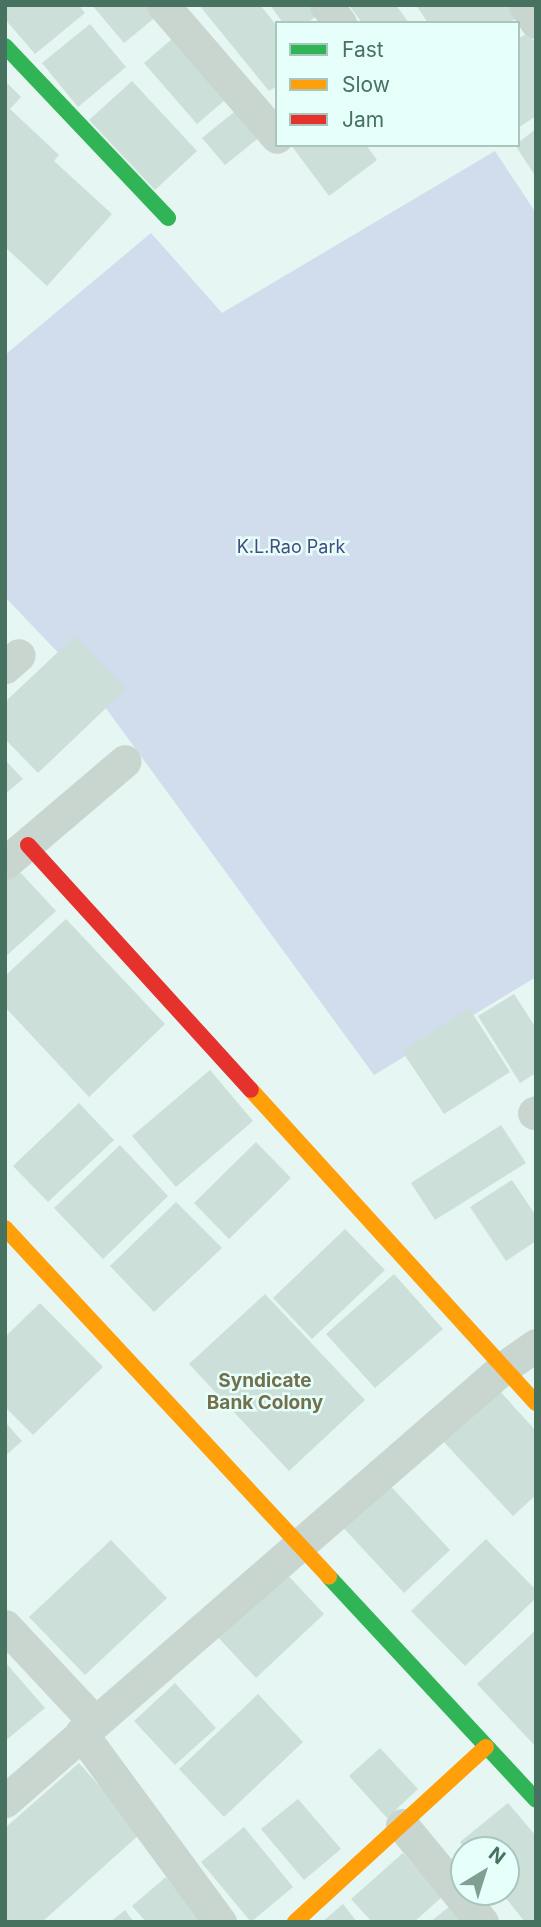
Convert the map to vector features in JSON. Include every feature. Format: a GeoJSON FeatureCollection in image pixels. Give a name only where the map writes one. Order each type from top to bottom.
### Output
{"type":"FeatureCollection","features":[{"type":"Feature","properties":{"kind":"street"},"geometry":{"type":"LineString","coordinates":[[163,5],[275,135]]}},
{"type":"Feature","properties":{"kind":"street"},"geometry":{"type":"LineString","coordinates":[[326,5],[338,21]]}},
{"type":"Feature","properties":{"kind":"street"},"geometry":{"type":"LineString","coordinates":[[525,5],[536,22]]}},
{"type":"Feature","properties":{"kind":"street"},"geometry":{"type":"LineString","coordinates":[[5,46],[168,218]]}},
{"type":"Feature","properties":{"kind":"street"},"geometry":{"type":"LineString","coordinates":[[125,761],[16,854],[536,1403]]}},
{"type":"Feature","properties":{"kind":"street"},"geometry":{"type":"LineString","coordinates":[[5,1228],[536,1801]]}},
{"type":"Feature","properties":{"kind":"street"},"geometry":{"type":"LineString","coordinates":[[5,1801],[503,1368],[536,1345]]}},
{"type":"Feature","properties":{"kind":"street"},"geometry":{"type":"LineString","coordinates":[[5,1626],[87,1727],[220,1922]]}},
{"type":"Feature","properties":{"kind":"street"},"geometry":{"type":"LineString","coordinates":[[295,1922],[486,1747]]}},
{"type":"Feature","properties":{"kind":"street"},"geometry":{"type":"LineString","coordinates":[[402,1825],[482,1922]]}},
{"type":"Feature","properties":{"kind":"green space","name":"K.L.Rao Park"},"geometry":{"type":"Polygon","coordinates":[[[495,151],[536,213],[536,977],[374,1075],[89,685],[5,597],[5,355],[151,233],[222,313],[495,151]]]}},
{"type":"Feature","properties":{"kind":"building"},"geometry":{"type":"Polygon","coordinates":[[[5,5],[79,5],[85,13],[35,54],[5,19],[5,5]]]}},
{"type":"Feature","properties":{"kind":"building"},"geometry":{"type":"Polygon","coordinates":[[[92,5],[158,5],[163,11],[124,43],[92,5]]]}},
{"type":"Feature","properties":{"kind":"building"},"geometry":{"type":"Polygon","coordinates":[[[199,5],[260,5],[275,24],[275,87],[269,91],[199,5]]]}},
{"type":"Feature","properties":{"kind":"building"},"geometry":{"type":"Polygon","coordinates":[[[270,5],[319,5],[323,11],[310,21],[282,21],[270,5]]]}},
{"type":"Feature","properties":{"kind":"building"},"geometry":{"type":"Polygon","coordinates":[[[349,5],[396,5],[408,21],[361,21],[349,5]]]}},
{"type":"Feature","properties":{"kind":"building"},"geometry":{"type":"Polygon","coordinates":[[[416,5],[508,5],[516,18],[512,21],[427,21],[416,5]]]}},
{"type":"Feature","properties":{"kind":"building"},"geometry":{"type":"Polygon","coordinates":[[[90,24],[126,67],[78,107],[42,63],[90,24]]]}},
{"type":"Feature","properties":{"kind":"building"},"geometry":{"type":"Polygon","coordinates":[[[180,32],[233,93],[197,124],[144,63],[180,32]]]}},
{"type":"Feature","properties":{"kind":"building"},"geometry":{"type":"Polygon","coordinates":[[[528,33],[536,44],[536,116],[520,127],[520,38],[528,33]]]}},
{"type":"Feature","properties":{"kind":"building"},"geometry":{"type":"Polygon","coordinates":[[[5,81],[21,97],[10,109],[59,155],[54,161],[112,214],[47,286],[5,247],[5,81]]]}},
{"type":"Feature","properties":{"kind":"building"},"geometry":{"type":"Polygon","coordinates":[[[132,81],[197,151],[155,190],[89,120],[132,81]]]}},
{"type":"Feature","properties":{"kind":"building"},"geometry":{"type":"Polygon","coordinates":[[[244,104],[266,132],[225,165],[202,138],[244,104]]]}},
{"type":"Feature","properties":{"kind":"building"},"geometry":{"type":"Polygon","coordinates":[[[536,129],[536,177],[516,147],[520,147],[520,141],[536,129]]]}},
{"type":"Feature","properties":{"kind":"building"},"geometry":{"type":"Polygon","coordinates":[[[292,147],[367,147],[377,160],[329,196],[292,147]]]}},
{"type":"Feature","properties":{"kind":"building"},"geometry":{"type":"Polygon","coordinates":[[[75,636],[126,689],[38,773],[5,739],[5,702],[75,636]]]}},
{"type":"Feature","properties":{"kind":"building"},"geometry":{"type":"Polygon","coordinates":[[[5,760],[23,779],[5,794],[5,760]]]}},
{"type":"Feature","properties":{"kind":"building"},"geometry":{"type":"Polygon","coordinates":[[[18,870],[56,911],[5,957],[5,882],[18,870]]]}},
{"type":"Feature","properties":{"kind":"building"},"geometry":{"type":"Polygon","coordinates":[[[66,919],[165,1024],[89,1097],[5,1007],[5,976],[66,919]]]}},
{"type":"Feature","properties":{"kind":"building"},"geometry":{"type":"Polygon","coordinates":[[[514,994],[536,1028],[536,1073],[520,1083],[478,1016],[514,994]]]}},
{"type":"Feature","properties":{"kind":"building"},"geometry":{"type":"Polygon","coordinates":[[[469,1008],[510,1072],[444,1114],[402,1051],[469,1008]]]}},
{"type":"Feature","properties":{"kind":"building"},"geometry":{"type":"Polygon","coordinates":[[[210,1070],[253,1121],[176,1187],[132,1136],[210,1070]]]}},
{"type":"Feature","properties":{"kind":"building"},"geometry":{"type":"Polygon","coordinates":[[[79,1103],[114,1140],[48,1202],[13,1166],[79,1103]]]}},
{"type":"Feature","properties":{"kind":"building"},"geometry":{"type":"Polygon","coordinates":[[[501,1125],[526,1163],[435,1220],[411,1183],[501,1125]]]}},
{"type":"Feature","properties":{"kind":"building"},"geometry":{"type":"Polygon","coordinates":[[[256,1142],[291,1178],[229,1239],[194,1203],[256,1142]]]}},
{"type":"Feature","properties":{"kind":"building"},"geometry":{"type":"Polygon","coordinates":[[[120,1145],[168,1196],[103,1259],[54,1208],[120,1145]]]}},
{"type":"Feature","properties":{"kind":"building"},"geometry":{"type":"Polygon","coordinates":[[[512,1180],[536,1216],[536,1241],[506,1261],[470,1207],[512,1180]]]}},
{"type":"Feature","properties":{"kind":"building"},"geometry":{"type":"Polygon","coordinates":[[[176,1202],[222,1248],[154,1312],[110,1266],[176,1202]]]}},
{"type":"Feature","properties":{"kind":"building"},"geometry":{"type":"Polygon","coordinates":[[[345,1229],[385,1270],[312,1339],[273,1298],[345,1229]]]}},
{"type":"Feature","properties":{"kind":"building"},"geometry":{"type":"Polygon","coordinates":[[[394,1274],[443,1329],[375,1388],[326,1334],[394,1274]]]}},
{"type":"Feature","properties":{"kind":"building"},"geometry":{"type":"Polygon","coordinates":[[[265,1294],[365,1400],[289,1471],[189,1364],[265,1294]]]}},
{"type":"Feature","properties":{"kind":"building"},"geometry":{"type":"Polygon","coordinates":[[[40,1303],[103,1367],[33,1435],[5,1407],[5,1337],[40,1303]]]}},
{"type":"Feature","properties":{"kind":"building"},"geometry":{"type":"Polygon","coordinates":[[[497,1388],[536,1431],[536,1495],[513,1516],[442,1440],[497,1388]]]}},
{"type":"Feature","properties":{"kind":"building"},"geometry":{"type":"Polygon","coordinates":[[[5,1422],[22,1441],[5,1456],[5,1422]]]}},
{"type":"Feature","properties":{"kind":"building"},"geometry":{"type":"Polygon","coordinates":[[[384,1479],[450,1550],[404,1593],[338,1522],[384,1479]]]}},
{"type":"Feature","properties":{"kind":"building"},"geometry":{"type":"Polygon","coordinates":[[[486,1539],[536,1590],[536,1598],[465,1666],[411,1611],[486,1539]]]}},
{"type":"Feature","properties":{"kind":"building"},"geometry":{"type":"Polygon","coordinates":[[[111,1540],[167,1598],[85,1675],[29,1617],[111,1540]]]}},
{"type":"Feature","properties":{"kind":"building"},"geometry":{"type":"Polygon","coordinates":[[[283,1570],[324,1614],[256,1678],[215,1634],[283,1570]]]}},
{"type":"Feature","properties":{"kind":"building"},"geometry":{"type":"Polygon","coordinates":[[[536,1630],[536,1747],[477,1684],[536,1630]]]}},
{"type":"Feature","properties":{"kind":"building"},"geometry":{"type":"Polygon","coordinates":[[[5,1662],[45,1708],[5,1741],[5,1662]]]}},
{"type":"Feature","properties":{"kind":"building"},"geometry":{"type":"Polygon","coordinates":[[[175,1683],[216,1728],[175,1765],[134,1721],[175,1683]]]}},
{"type":"Feature","properties":{"kind":"building"},"geometry":{"type":"Polygon","coordinates":[[[258,1694],[303,1742],[224,1817],[179,1769],[258,1694]]]}},
{"type":"Feature","properties":{"kind":"building"},"geometry":{"type":"Polygon","coordinates":[[[380,1748],[418,1789],[387,1818],[349,1776],[380,1748]]]}},
{"type":"Feature","properties":{"kind":"building"},"geometry":{"type":"Polygon","coordinates":[[[79,1763],[141,1833],[42,1922],[5,1922],[5,1828],[79,1763]]]}},
{"type":"Feature","properties":{"kind":"building"},"geometry":{"type":"Polygon","coordinates":[[[298,1799],[341,1849],[304,1880],[261,1829],[298,1799]]]}},
{"type":"Feature","properties":{"kind":"building"},"geometry":{"type":"Polygon","coordinates":[[[508,1803],[536,1836],[536,1922],[525,1922],[512,1906],[520,1906],[520,1836],[467,1836],[508,1803]]]}},
{"type":"Feature","properties":{"kind":"building"},"geometry":{"type":"Polygon","coordinates":[[[244,1827],[293,1887],[251,1922],[201,1862],[244,1827]]]}},
{"type":"Feature","properties":{"kind":"building"},"geometry":{"type":"Polygon","coordinates":[[[403,1853],[442,1897],[414,1922],[372,1922],[351,1899],[403,1853]]]}},
{"type":"Feature","properties":{"kind":"building"},"geometry":{"type":"Polygon","coordinates":[[[166,1877],[203,1922],[146,1922],[132,1906],[166,1877]]]}},
{"type":"Feature","properties":{"kind":"building"},"geometry":{"type":"Polygon","coordinates":[[[343,1904],[357,1922],[322,1922],[343,1904]]]}},
{"type":"Feature","properties":{"kind":"building"},"geometry":{"type":"Polygon","coordinates":[[[450,1906],[457,1906],[470,1922],[430,1922],[450,1906]]]}},
{"type":"Feature","properties":{"kind":"building"},"geometry":{"type":"Polygon","coordinates":[[[125,1910],[134,1922],[110,1922],[125,1910]]]}},
{"type":"Feature","properties":{"kind":"traffic: fast"},"geometry":{"type":"LineString","coordinates":[[5,46],[168,218]]}},
{"type":"Feature","properties":{"kind":"traffic: fast"},"geometry":{"type":"LineString","coordinates":[[329,1577],[536,1800]]}},
{"type":"Feature","properties":{"kind":"traffic: slow"},"geometry":{"type":"LineString","coordinates":[[251,1090],[536,1403]]}},
{"type":"Feature","properties":{"kind":"traffic: slow"},"geometry":{"type":"LineString","coordinates":[[5,1228],[329,1577]]}},
{"type":"Feature","properties":{"kind":"traffic: slow"},"geometry":{"type":"LineString","coordinates":[[295,1922],[486,1747]]}},
{"type":"Feature","properties":{"kind":"traffic: jam"},"geometry":{"type":"LineString","coordinates":[[28,845],[251,1090]]}},
{"type":"Feature","properties":{"kind":"district","name":"Syndicate Bank Colony"},"geometry":{"type":"Point","coordinates":[265,1392]}}]}
